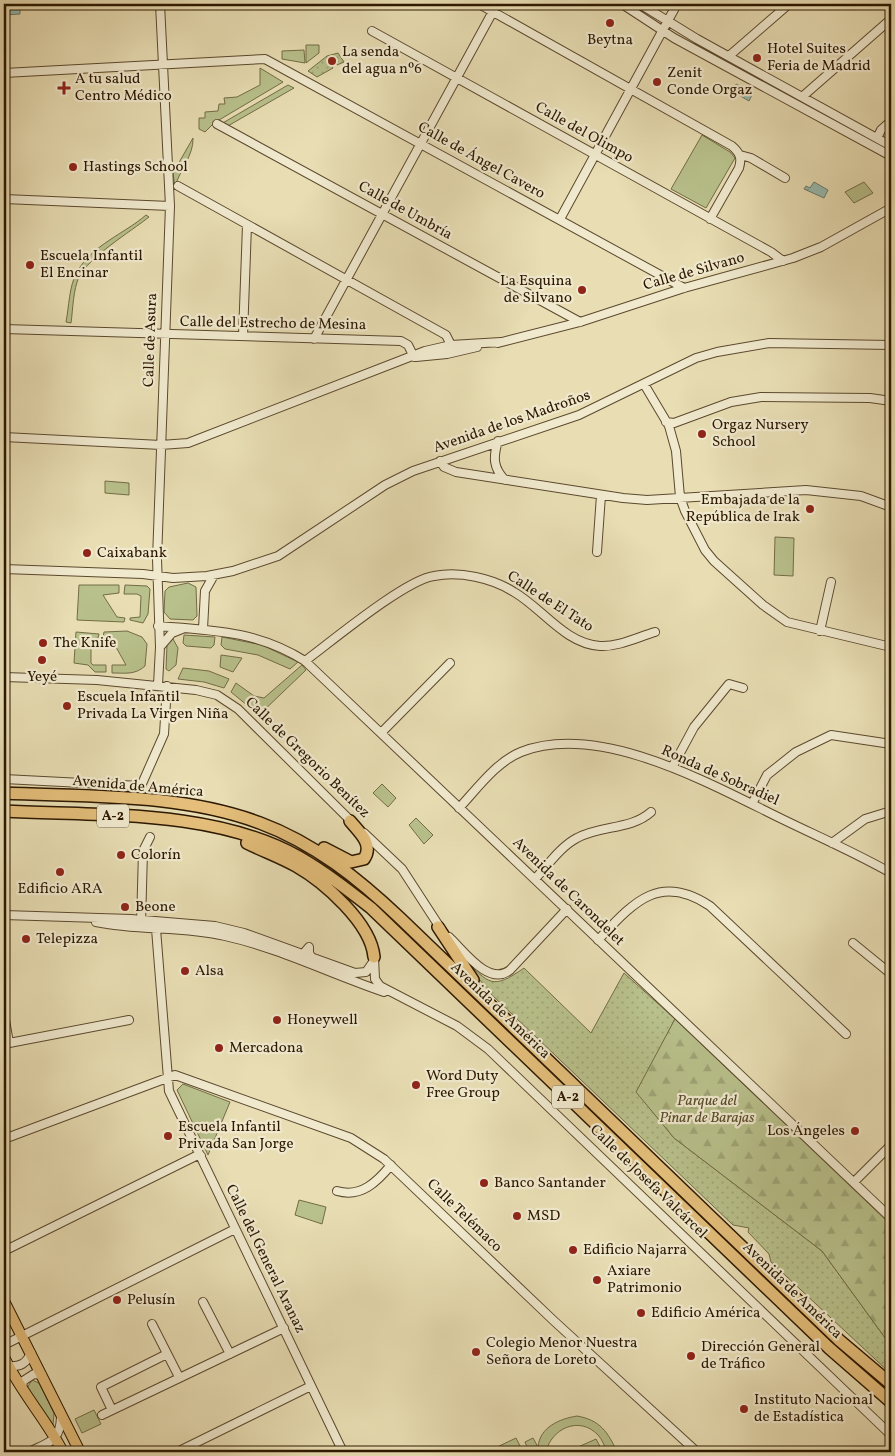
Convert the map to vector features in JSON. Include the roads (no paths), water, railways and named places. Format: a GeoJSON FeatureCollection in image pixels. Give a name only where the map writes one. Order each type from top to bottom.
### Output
{"type":"FeatureCollection","features":[{"type":"Feature","properties":{"kind":"highway","name":"Avenida de América"},"geometry":{"type":"LineString","coordinates":[[4,793],[190,805],[260,823],[302,842],[354,876],[487,1000],[839,1340],[891,1384]]}},
{"type":"Feature","properties":{"kind":"highway","name":"Avenida de América"},"geometry":{"type":"LineString","coordinates":[[4,810],[156,819],[222,828],[251,837],[298,857],[345,887],[370,908],[829,1348],[891,1402]]}},
{"type":"Feature","properties":{"kind":"highway"},"geometry":{"type":"LineString","coordinates":[[260,823],[290,831],[346,860],[360,861],[367,852],[368,845],[350,821]]}},
{"type":"Feature","properties":{"kind":"highway"},"geometry":{"type":"LineString","coordinates":[[222,828],[249,844],[296,866],[316,880],[364,929],[371,941],[374,957]]}},
{"type":"Feature","properties":{"kind":"highway"},"geometry":{"type":"LineString","coordinates":[[438,927],[487,1000]]}},
{"type":"Feature","properties":{"kind":"main road"},"geometry":{"type":"LineString","coordinates":[[4,1301],[9,1318],[22,1336],[80,1452]]}},
{"type":"Feature","properties":{"kind":"main road"},"geometry":{"type":"LineString","coordinates":[[6,1361],[63,1452]]}},
{"type":"Feature","properties":{"kind":"street","name":"Calle de Asura"},"geometry":{"type":"LineString","coordinates":[[158,685],[160,647],[158,578],[161,445],[170,206],[160,4]]}},
{"type":"Feature","properties":{"kind":"street"},"geometry":{"type":"LineString","coordinates":[[479,4],[732,146],[740,155],[750,158],[785,178]]}},
{"type":"Feature","properties":{"kind":"street"},"geometry":{"type":"LineString","coordinates":[[314,339],[497,4]]}},
{"type":"Feature","properties":{"kind":"street"},"geometry":{"type":"LineString","coordinates":[[622,4],[663,30],[891,156]]}},
{"type":"Feature","properties":{"kind":"street"},"geometry":{"type":"LineString","coordinates":[[640,4],[667,22],[891,146]]}},
{"type":"Feature","properties":{"kind":"street"},"geometry":{"type":"LineString","coordinates":[[560,219],[677,4]]}},
{"type":"Feature","properties":{"kind":"street"},"geometry":{"type":"LineString","coordinates":[[777,4],[787,6]]}},
{"type":"Feature","properties":{"kind":"street"},"geometry":{"type":"LineString","coordinates":[[729,56],[787,6]]}},
{"type":"Feature","properties":{"kind":"street"},"geometry":{"type":"LineString","coordinates":[[802,97],[891,19]]}},
{"type":"Feature","properties":{"kind":"street","name":"Calle del Olimpo"},"geometry":{"type":"LineString","coordinates":[[372,31],[771,252],[783,261]]}},
{"type":"Feature","properties":{"kind":"street","name":"Calle de Ángel Cavero"},"geometry":{"type":"LineString","coordinates":[[162,64],[265,59],[684,288]]}},
{"type":"Feature","properties":{"kind":"street"},"geometry":{"type":"LineString","coordinates":[[4,72],[162,64]]}},
{"type":"Feature","properties":{"kind":"street"},"geometry":{"type":"LineString","coordinates":[[877,138],[881,130],[891,122]]}},
{"type":"Feature","properties":{"kind":"street","name":"Calle de Umbría"},"geometry":{"type":"LineString","coordinates":[[217,124],[580,322]]}},
{"type":"Feature","properties":{"kind":"street"},"geometry":{"type":"LineString","coordinates":[[710,219],[739,168],[740,155]]}},
{"type":"Feature","properties":{"kind":"street"},"geometry":{"type":"LineString","coordinates":[[178,186],[446,335],[451,345],[446,354]]}},
{"type":"Feature","properties":{"kind":"street"},"geometry":{"type":"LineString","coordinates":[[4,199],[170,206]]}},
{"type":"Feature","properties":{"kind":"street","name":"Calle de Silvano"},"geometry":{"type":"LineString","coordinates":[[414,357],[446,354],[580,322],[684,288],[783,261],[821,247],[890,208]]}},
{"type":"Feature","properties":{"kind":"street"},"geometry":{"type":"LineString","coordinates":[[243,336],[247,225]]}},
{"type":"Feature","properties":{"kind":"street","name":"Calle del Estrecho de Mesina"},"geometry":{"type":"LineString","coordinates":[[4,329],[165,336],[243,336],[401,342],[408,345],[414,357]]}},
{"type":"Feature","properties":{"kind":"street","name":"Calle de Silvano"},"geometry":{"type":"LineString","coordinates":[[4,437],[161,445],[188,443],[414,357],[425,351],[451,345],[501,342]]}},
{"type":"Feature","properties":{"kind":"street","name":"Avenida de los Madroños"},"geometry":{"type":"LineString","coordinates":[[4,569],[143,574],[158,578],[214,575],[254,566],[278,556],[385,485],[413,471],[579,415],[704,355],[754,344],[891,345]]}},
{"type":"Feature","properties":{"kind":"street"},"geometry":{"type":"LineString","coordinates":[[644,384],[666,422],[676,451],[680,498],[697,536],[714,561],[775,614],[787,622],[891,647]]}},
{"type":"Feature","properties":{"kind":"street"},"geometry":{"type":"LineString","coordinates":[[666,422],[674,423],[731,402],[761,398],[870,398],[891,401]]}},
{"type":"Feature","properties":{"kind":"street"},"geometry":{"type":"LineString","coordinates":[[498,441],[494,462],[497,470],[505,480]]}},
{"type":"Feature","properties":{"kind":"street"},"geometry":{"type":"LineString","coordinates":[[440,461],[447,470],[601,495],[647,500],[806,490],[834,491],[861,496],[891,507]]}},
{"type":"Feature","properties":{"kind":"street"},"geometry":{"type":"LineString","coordinates":[[597,552],[601,495]]}},
{"type":"Feature","properties":{"kind":"street"},"geometry":{"type":"LineString","coordinates":[[204,591],[214,575]]}},
{"type":"Feature","properties":{"kind":"street","name":"Calle de El Tato"},"geometry":{"type":"LineString","coordinates":[[305,661],[410,585],[434,576],[468,575],[494,582],[515,592],[555,625],[588,644],[600,646],[614,645],[654,632]]}},
{"type":"Feature","properties":{"kind":"street"},"geometry":{"type":"LineString","coordinates":[[198,577],[204,591],[203,629]]}},
{"type":"Feature","properties":{"kind":"street"},"geometry":{"type":"LineString","coordinates":[[820,631],[831,582]]}},
{"type":"Feature","properties":{"kind":"street","name":"Avenida de Carondelet"},"geometry":{"type":"LineString","coordinates":[[158,626],[203,629],[258,638],[305,661],[382,732],[459,808],[891,1218]]}},
{"type":"Feature","properties":{"kind":"street"},"geometry":{"type":"LineString","coordinates":[[160,647],[172,633],[184,628]]}},
{"type":"Feature","properties":{"kind":"street"},"geometry":{"type":"LineString","coordinates":[[382,732],[450,663]]}},
{"type":"Feature","properties":{"kind":"street","name":"Calle de Gregorio Benítez"},"geometry":{"type":"LineString","coordinates":[[4,677],[167,686],[203,691],[217,695],[232,704],[350,821],[402,869],[438,927],[488,973],[498,976],[510,970],[567,909]]}},
{"type":"Feature","properties":{"kind":"street"},"geometry":{"type":"LineString","coordinates":[[673,766],[694,727],[729,684],[743,688]]}},
{"type":"Feature","properties":{"kind":"street"},"geometry":{"type":"LineString","coordinates":[[4,779],[140,786],[146,779],[164,734],[167,686]]}},
{"type":"Feature","properties":{"kind":"street"},"geometry":{"type":"LineString","coordinates":[[752,804],[767,775],[796,752],[831,735],[891,744]]}},
{"type":"Feature","properties":{"kind":"street","name":"Ronda de Sobradiel"},"geometry":{"type":"LineString","coordinates":[[459,808],[513,755],[533,748],[592,746],[614,749],[673,766],[891,873]]}},
{"type":"Feature","properties":{"kind":"street"},"geometry":{"type":"LineString","coordinates":[[832,843],[865,819],[891,811]]}},
{"type":"Feature","properties":{"kind":"street"},"geometry":{"type":"LineString","coordinates":[[535,879],[562,850],[577,838],[636,822],[651,812]]}},
{"type":"Feature","properties":{"kind":"street"},"geometry":{"type":"LineString","coordinates":[[141,929],[143,851],[150,837]]}},
{"type":"Feature","properties":{"kind":"street"},"geometry":{"type":"LineString","coordinates":[[598,940],[631,904],[646,896],[665,892],[677,892],[696,897],[710,906],[846,1034]]}},
{"type":"Feature","properties":{"kind":"street","name":"Calle de Josefa Valcárcel"},"geometry":{"type":"LineString","coordinates":[[4,915],[141,920],[237,934],[243,933],[246,937],[318,968],[406,999]]}},
{"type":"Feature","properties":{"kind":"street","name":"Calle de Josefa Valcárcel"},"geometry":{"type":"LineString","coordinates":[[82,919],[141,929],[209,929],[233,938],[303,954],[358,974],[368,970],[374,957]]}},
{"type":"Feature","properties":{"kind":"street","name":"Calle del General Aranaz"},"geometry":{"type":"LineString","coordinates":[[156,930],[166,1076],[169,1091],[343,1452]]}},
{"type":"Feature","properties":{"kind":"street"},"geometry":{"type":"LineString","coordinates":[[853,943],[891,974]]}},
{"type":"Feature","properties":{"kind":"street","name":"Calle de Josefa Valcárcel"},"geometry":{"type":"LineString","coordinates":[[374,957],[377,982],[387,991],[457,1026],[488,1049],[891,1435]]}},
{"type":"Feature","properties":{"kind":"street"},"geometry":{"type":"LineString","coordinates":[[4,1014],[6,1043],[129,1020]]}},
{"type":"Feature","properties":{"kind":"street"},"geometry":{"type":"LineString","coordinates":[[4,1139],[166,1076]]}},
{"type":"Feature","properties":{"kind":"street","name":"Calle Telémaco"},"geometry":{"type":"LineString","coordinates":[[166,1076],[182,1076],[351,1138],[378,1154],[568,1335],[697,1452]]}},
{"type":"Feature","properties":{"kind":"street"},"geometry":{"type":"LineString","coordinates":[[854,1182],[891,1145]]}},
{"type":"Feature","properties":{"kind":"street"},"geometry":{"type":"LineString","coordinates":[[4,1251],[192,1158],[200,1156]]}},
{"type":"Feature","properties":{"kind":"street"},"geometry":{"type":"LineString","coordinates":[[337,1191],[347,1194],[360,1192],[373,1184],[391,1165]]}},
{"type":"Feature","properties":{"kind":"street"},"geometry":{"type":"LineString","coordinates":[[4,1346],[235,1230]]}},
{"type":"Feature","properties":{"kind":"street"},"geometry":{"type":"LineString","coordinates":[[203,1302],[230,1354]]}},
{"type":"Feature","properties":{"kind":"street"},"geometry":{"type":"LineString","coordinates":[[152,1324],[179,1377]]}},
{"type":"Feature","properties":{"kind":"street"},"geometry":{"type":"LineString","coordinates":[[102,1414],[284,1328]]}},
{"type":"Feature","properties":{"kind":"street"},"geometry":{"type":"LineString","coordinates":[[6,1361],[17,1367],[27,1362],[31,1353]]}},
{"type":"Feature","properties":{"kind":"street"},"geometry":{"type":"LineString","coordinates":[[112,1410],[100,1387],[167,1354]]}},
{"type":"Feature","properties":{"kind":"street"},"geometry":{"type":"LineString","coordinates":[[22,1389],[23,1381],[34,1374],[42,1375]]}},
{"type":"Feature","properties":{"kind":"street"},"geometry":{"type":"LineString","coordinates":[[177,1452],[311,1386]]}},
{"type":"Feature","properties":{"kind":"street","name":"Calle de Josefa Valcárcel"},"geometry":{"type":"LineString","coordinates":[[858,1404],[891,1429]]}},
{"type":"Feature","properties":{"kind":"street"},"geometry":{"type":"LineString","coordinates":[[29,1452],[56,1438],[61,1429],[62,1416]]}},
{"type":"Feature","properties":{"kind":"water"},"geometry":{"type":"Polygon","coordinates":[[[4,4],[20,4],[20,14],[4,15],[4,4]]]}},
{"type":"Feature","properties":{"kind":"water"},"geometry":{"type":"Polygon","coordinates":[[[736,84],[753,93],[749,101],[732,91],[736,84]]]}},
{"type":"Feature","properties":{"kind":"water"},"geometry":{"type":"Polygon","coordinates":[[[814,182],[828,190],[824,198],[804,189],[806,186],[810,188],[814,182]]]}},
{"type":"Feature","properties":{"kind":"place","name":"Beytna"},"geometry":{"type":"Point","coordinates":[610,23]}},
{"type":"Feature","properties":{"kind":"place","name":"Hotel Suites Feria de Madrid"},"geometry":{"type":"Point","coordinates":[757,58]}},
{"type":"Feature","properties":{"kind":"place","name":"La senda del agua nº6"},"geometry":{"type":"Point","coordinates":[332,61]}},
{"type":"Feature","properties":{"kind":"place","name":"Zenit Conde Orgaz"},"geometry":{"type":"Point","coordinates":[657,82]}},
{"type":"Feature","properties":{"kind":"place","name":"A tu salud Centro Médico"},"geometry":{"type":"Point","coordinates":[64,88]}},
{"type":"Feature","properties":{"kind":"place","name":"Hastings School"},"geometry":{"type":"Point","coordinates":[73,167]}},
{"type":"Feature","properties":{"kind":"place","name":"Escuela Infantil El Encinar"},"geometry":{"type":"Point","coordinates":[30,265]}},
{"type":"Feature","properties":{"kind":"place","name":"La Esquina de Silvano"},"geometry":{"type":"Point","coordinates":[582,290]}},
{"type":"Feature","properties":{"kind":"place","name":"Orgaz Nursery School"},"geometry":{"type":"Point","coordinates":[702,434]}},
{"type":"Feature","properties":{"kind":"place","name":"Embajada de la República de Irak"},"geometry":{"type":"Point","coordinates":[810,509]}},
{"type":"Feature","properties":{"kind":"place","name":"Caixabank"},"geometry":{"type":"Point","coordinates":[87,553]}},
{"type":"Feature","properties":{"kind":"place","name":"The Knife"},"geometry":{"type":"Point","coordinates":[43,643]}},
{"type":"Feature","properties":{"kind":"place","name":"Yeyé"},"geometry":{"type":"Point","coordinates":[42,660]}},
{"type":"Feature","properties":{"kind":"place","name":"Escuela Infantil Privada La Virgen Niña"},"geometry":{"type":"Point","coordinates":[67,706]}},
{"type":"Feature","properties":{"kind":"place","name":"Colorín"},"geometry":{"type":"Point","coordinates":[121,855]}},
{"type":"Feature","properties":{"kind":"place","name":"Edificio ARA"},"geometry":{"type":"Point","coordinates":[60,872]}},
{"type":"Feature","properties":{"kind":"place","name":"Beone"},"geometry":{"type":"Point","coordinates":[125,907]}},
{"type":"Feature","properties":{"kind":"place","name":"Telepizza"},"geometry":{"type":"Point","coordinates":[26,939]}},
{"type":"Feature","properties":{"kind":"place","name":"Alsa"},"geometry":{"type":"Point","coordinates":[185,971]}},
{"type":"Feature","properties":{"kind":"place","name":"Honeywell"},"geometry":{"type":"Point","coordinates":[277,1020]}},
{"type":"Feature","properties":{"kind":"place","name":"Mercadona"},"geometry":{"type":"Point","coordinates":[219,1048]}},
{"type":"Feature","properties":{"kind":"place","name":"Word Duty Free Group"},"geometry":{"type":"Point","coordinates":[416,1085]}},
{"type":"Feature","properties":{"kind":"place","name":"Los Ángeles"},"geometry":{"type":"Point","coordinates":[855,1131]}},
{"type":"Feature","properties":{"kind":"place","name":"Escuela Infantil Privada San Jorge"},"geometry":{"type":"Point","coordinates":[168,1136]}},
{"type":"Feature","properties":{"kind":"place","name":"Banco Santander"},"geometry":{"type":"Point","coordinates":[484,1183]}},
{"type":"Feature","properties":{"kind":"place","name":"MSD"},"geometry":{"type":"Point","coordinates":[517,1216]}},
{"type":"Feature","properties":{"kind":"place","name":"Edificio Najarra"},"geometry":{"type":"Point","coordinates":[573,1250]}},
{"type":"Feature","properties":{"kind":"place","name":"Axiare Patrimonio"},"geometry":{"type":"Point","coordinates":[597,1280]}},
{"type":"Feature","properties":{"kind":"place","name":"Pelusín"},"geometry":{"type":"Point","coordinates":[117,1300]}},
{"type":"Feature","properties":{"kind":"place","name":"Edificio América"},"geometry":{"type":"Point","coordinates":[641,1313]}},
{"type":"Feature","properties":{"kind":"place","name":"Colegio Menor Nuestra Señora de Loreto"},"geometry":{"type":"Point","coordinates":[476,1352]}},
{"type":"Feature","properties":{"kind":"place","name":"Dirección General de Tráfico"},"geometry":{"type":"Point","coordinates":[691,1356]}},
{"type":"Feature","properties":{"kind":"place","name":"Instituto Nacional de Estadística"},"geometry":{"type":"Point","coordinates":[744,1409]}},
{"type":"Feature","properties":{"kind":"park label","name":"Parque del Pinar de Barajas"},"geometry":{"type":"Point","coordinates":[707,1110]}}]}
